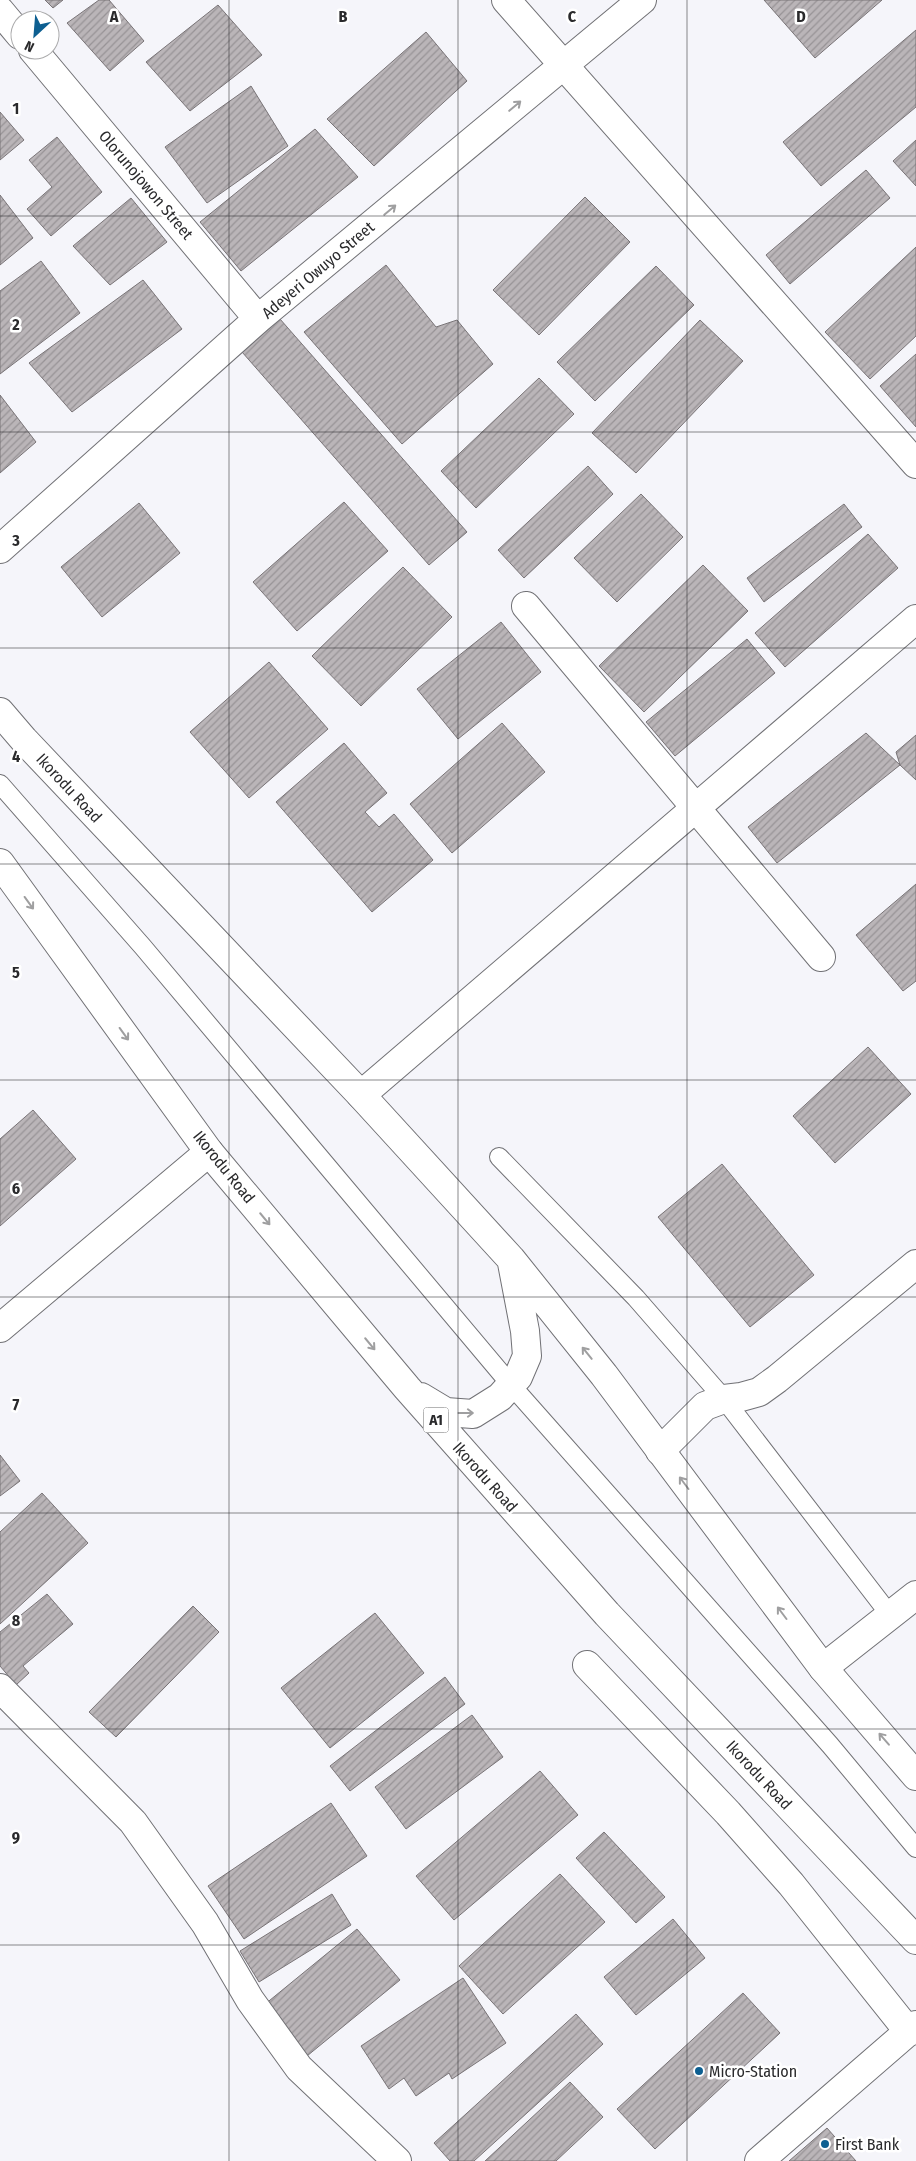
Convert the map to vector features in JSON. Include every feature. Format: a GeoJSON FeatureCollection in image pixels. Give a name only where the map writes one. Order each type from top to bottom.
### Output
{"type":"FeatureCollection","features":[{"type":"Feature","properties":{"kind":"main road"},"geometry":{"type":"LineString","coordinates":[[506,0],[916,464]]}},
{"type":"Feature","properties":{"kind":"main road","name":"Adeyeri Owuyo Street"},"geometry":{"type":"LineString","coordinates":[[0,549],[258,320],[642,0]]}},
{"type":"Feature","properties":{"kind":"main road"},"geometry":{"type":"LineString","coordinates":[[0,11],[10,23]]}},
{"type":"Feature","properties":{"kind":"main road","name":"Olorunojowon Street"},"geometry":{"type":"LineString","coordinates":[[41,60],[258,320]]}},
{"type":"Feature","properties":{"kind":"main road"},"geometry":{"type":"LineString","coordinates":[[526,606],[821,956]]}},
{"type":"Feature","properties":{"kind":"main road"},"geometry":{"type":"LineString","coordinates":[[361,1096],[696,806],[916,619]]}},
{"type":"Feature","properties":{"kind":"main road","name":"Ikorodu Road"},"geometry":{"type":"LineString","coordinates":[[0,712],[24,740],[361,1096],[511,1259],[604,1375],[823,1668],[916,1776]]}},
{"type":"Feature","properties":{"kind":"main road","name":"Ikorodu Road"},"geometry":{"type":"LineString","coordinates":[[0,863],[209,1152],[407,1388],[607,1614],[916,1940]]}},
{"type":"Feature","properties":{"kind":"main road"},"geometry":{"type":"LineString","coordinates":[[0,1328],[209,1152]]}},
{"type":"Feature","properties":{"kind":"main road"},"geometry":{"type":"LineString","coordinates":[[407,1388],[446,1412],[473,1414],[500,1397],[518,1377],[527,1356],[525,1331],[511,1259]]}},
{"type":"Feature","properties":{"kind":"main road"},"geometry":{"type":"LineString","coordinates":[[660,1451],[705,1406],[724,1399],[760,1392],[766,1388],[916,1264]]}},
{"type":"Feature","properties":{"kind":"main road"},"geometry":{"type":"LineString","coordinates":[[823,1668],[916,1595]]}},
{"type":"Feature","properties":{"kind":"main road"},"geometry":{"type":"LineString","coordinates":[[587,1666],[728,1813],[791,1884],[914,2032],[759,2161]]}},
{"type":"Feature","properties":{"kind":"main road"},"geometry":{"type":"LineString","coordinates":[[0,1688],[133,1822],[205,1923],[250,2000],[299,2068],[397,2161]]}},
{"type":"Feature","properties":{"kind":"lane"},"geometry":{"type":"LineString","coordinates":[[0,784],[143,947],[511,1385],[830,1745],[916,1848]]}},
{"type":"Feature","properties":{"kind":"lane"},"geometry":{"type":"LineString","coordinates":[[499,1157],[636,1298],[724,1399],[890,1615]]}},
{"type":"Feature","properties":{"kind":"building"},"geometry":{"type":"Polygon","coordinates":[[[45,0],[63,0],[53,8],[45,0]]]}},
{"type":"Feature","properties":{"kind":"building"},"geometry":{"type":"Polygon","coordinates":[[[99,0],[109,0],[144,41],[110,71],[67,23],[99,0]]]}},
{"type":"Feature","properties":{"kind":"building"},"geometry":{"type":"Polygon","coordinates":[[[764,0],[882,0],[815,58],[764,0]]]}},
{"type":"Feature","properties":{"kind":"building"},"geometry":{"type":"Polygon","coordinates":[[[218,5],[262,55],[190,111],[146,62],[218,5]]]}},
{"type":"Feature","properties":{"kind":"building"},"geometry":{"type":"Polygon","coordinates":[[[916,30],[916,107],[821,186],[783,142],[916,30]]]}},
{"type":"Feature","properties":{"kind":"building"},"geometry":{"type":"Polygon","coordinates":[[[426,32],[467,81],[374,166],[327,119],[426,32]]]}},
{"type":"Feature","properties":{"kind":"building"},"geometry":{"type":"Polygon","coordinates":[[[251,86],[288,146],[207,203],[165,147],[251,86]]]}},
{"type":"Feature","properties":{"kind":"building"},"geometry":{"type":"Polygon","coordinates":[[[0,112],[24,140],[0,160],[0,112]]]}},
{"type":"Feature","properties":{"kind":"building"},"geometry":{"type":"Polygon","coordinates":[[[315,129],[358,177],[241,271],[200,222],[315,129]]]}},
{"type":"Feature","properties":{"kind":"building"},"geometry":{"type":"Polygon","coordinates":[[[57,137],[102,192],[51,236],[27,209],[52,187],[29,160],[57,137]]]}},
{"type":"Feature","properties":{"kind":"building"},"geometry":{"type":"Polygon","coordinates":[[[916,140],[916,186],[893,161],[916,140]]]}},
{"type":"Feature","properties":{"kind":"building"},"geometry":{"type":"Polygon","coordinates":[[[866,170],[890,198],[790,284],[766,255],[866,170]]]}},
{"type":"Feature","properties":{"kind":"building"},"geometry":{"type":"Polygon","coordinates":[[[0,195],[33,238],[0,265],[0,195]]]}},
{"type":"Feature","properties":{"kind":"building"},"geometry":{"type":"Polygon","coordinates":[[[585,197],[630,242],[539,335],[493,290],[585,197]]]}},
{"type":"Feature","properties":{"kind":"building"},"geometry":{"type":"Polygon","coordinates":[[[131,198],[167,242],[110,285],[73,246],[131,198]]]}},
{"type":"Feature","properties":{"kind":"building"},"geometry":{"type":"Polygon","coordinates":[[[916,247],[916,336],[870,379],[825,332],[916,247]]]}},
{"type":"Feature","properties":{"kind":"building"},"geometry":{"type":"Polygon","coordinates":[[[41,261],[80,313],[0,374],[0,291],[41,261]]]}},
{"type":"Feature","properties":{"kind":"building"},"geometry":{"type":"Polygon","coordinates":[[[386,265],[436,327],[457,320],[493,364],[402,444],[304,332],[386,265]]]}},
{"type":"Feature","properties":{"kind":"building"},"geometry":{"type":"Polygon","coordinates":[[[656,266],[694,305],[595,401],[557,362],[656,266]]]}},
{"type":"Feature","properties":{"kind":"building"},"geometry":{"type":"Polygon","coordinates":[[[143,280],[182,329],[72,412],[29,363],[143,280]]]}},
{"type":"Feature","properties":{"kind":"building"},"geometry":{"type":"Polygon","coordinates":[[[280,319],[467,532],[429,565],[242,352],[280,319]]]}},
{"type":"Feature","properties":{"kind":"building"},"geometry":{"type":"Polygon","coordinates":[[[700,320],[743,361],[636,473],[592,433],[700,320]]]}},
{"type":"Feature","properties":{"kind":"building"},"geometry":{"type":"Polygon","coordinates":[[[916,354],[916,427],[880,386],[916,354]]]}},
{"type":"Feature","properties":{"kind":"building"},"geometry":{"type":"Polygon","coordinates":[[[539,378],[574,414],[476,508],[441,471],[539,378]]]}},
{"type":"Feature","properties":{"kind":"building"},"geometry":{"type":"Polygon","coordinates":[[[0,395],[36,442],[0,473],[0,395]]]}},
{"type":"Feature","properties":{"kind":"building"},"geometry":{"type":"Polygon","coordinates":[[[588,466],[613,494],[524,578],[498,550],[588,466]]]}},
{"type":"Feature","properties":{"kind":"building"},"geometry":{"type":"Polygon","coordinates":[[[641,494],[683,537],[617,602],[574,558],[641,494]]]}},
{"type":"Feature","properties":{"kind":"building"},"geometry":{"type":"Polygon","coordinates":[[[344,502],[388,551],[297,631],[253,582],[344,502]]]}},
{"type":"Feature","properties":{"kind":"building"},"geometry":{"type":"Polygon","coordinates":[[[139,503],[180,553],[102,617],[61,567],[139,503]]]}},
{"type":"Feature","properties":{"kind":"building"},"geometry":{"type":"Polygon","coordinates":[[[844,504],[862,527],[764,602],[747,578],[844,504]]]}},
{"type":"Feature","properties":{"kind":"building"},"geometry":{"type":"Polygon","coordinates":[[[868,534],[898,568],[785,667],[755,633],[868,534]]]}},
{"type":"Feature","properties":{"kind":"building"},"geometry":{"type":"Polygon","coordinates":[[[703,565],[748,611],[644,712],[599,666],[703,565]]]}},
{"type":"Feature","properties":{"kind":"building"},"geometry":{"type":"Polygon","coordinates":[[[403,567],[452,617],[361,706],[312,656],[403,567]]]}},
{"type":"Feature","properties":{"kind":"building"},"geometry":{"type":"Polygon","coordinates":[[[501,622],[541,672],[458,739],[417,689],[501,622]]]}},
{"type":"Feature","properties":{"kind":"building"},"geometry":{"type":"Polygon","coordinates":[[[747,639],[775,673],[675,756],[646,722],[747,639]]]}},
{"type":"Feature","properties":{"kind":"building"},"geometry":{"type":"Polygon","coordinates":[[[269,662],[328,729],[249,798],[190,732],[269,662]]]}},
{"type":"Feature","properties":{"kind":"building"},"geometry":{"type":"Polygon","coordinates":[[[502,723],[545,772],[452,853],[410,804],[502,723]]]}},
{"type":"Feature","properties":{"kind":"building"},"geometry":{"type":"Polygon","coordinates":[[[866,733],[900,765],[777,863],[748,827],[866,733]]]}},
{"type":"Feature","properties":{"kind":"building"},"geometry":{"type":"Polygon","coordinates":[[[916,735],[916,780],[900,765],[896,752],[916,735]]]}},
{"type":"Feature","properties":{"kind":"building"},"geometry":{"type":"Polygon","coordinates":[[[344,743],[387,793],[365,812],[379,827],[394,814],[433,860],[372,912],[276,802],[344,743]]]}},
{"type":"Feature","properties":{"kind":"building"},"geometry":{"type":"Polygon","coordinates":[[[916,884],[916,981],[903,991],[856,935],[916,884]]]}},
{"type":"Feature","properties":{"kind":"building"},"geometry":{"type":"Polygon","coordinates":[[[868,1047],[911,1094],[835,1163],[793,1116],[868,1047]]]}},
{"type":"Feature","properties":{"kind":"building"},"geometry":{"type":"Polygon","coordinates":[[[33,1110],[76,1159],[0,1226],[0,1139],[33,1110]]]}},
{"type":"Feature","properties":{"kind":"building"},"geometry":{"type":"Polygon","coordinates":[[[722,1164],[814,1275],[750,1327],[658,1217],[722,1164]]]}},
{"type":"Feature","properties":{"kind":"building"},"geometry":{"type":"Polygon","coordinates":[[[0,1455],[20,1481],[0,1496],[0,1455]]]}},
{"type":"Feature","properties":{"kind":"building"},"geometry":{"type":"Polygon","coordinates":[[[42,1493],[88,1543],[0,1624],[0,1532],[42,1493]]]}},
{"type":"Feature","properties":{"kind":"building"},"geometry":{"type":"Polygon","coordinates":[[[47,1594],[73,1624],[23,1666],[29,1673],[16,1685],[0,1666],[0,1632],[47,1594]]]}},
{"type":"Feature","properties":{"kind":"building"},"geometry":{"type":"Polygon","coordinates":[[[193,1606],[219,1632],[116,1737],[89,1712],[193,1606]]]}},
{"type":"Feature","properties":{"kind":"building"},"geometry":{"type":"Polygon","coordinates":[[[375,1613],[424,1673],[330,1748],[281,1688],[375,1613]]]}},
{"type":"Feature","properties":{"kind":"building"},"geometry":{"type":"Polygon","coordinates":[[[445,1677],[465,1704],[350,1791],[330,1766],[445,1677]]]}},
{"type":"Feature","properties":{"kind":"building"},"geometry":{"type":"Polygon","coordinates":[[[472,1715],[503,1757],[406,1829],[375,1787],[472,1715]]]}},
{"type":"Feature","properties":{"kind":"building"},"geometry":{"type":"Polygon","coordinates":[[[540,1771],[578,1815],[454,1920],[416,1876],[540,1771]]]}},
{"type":"Feature","properties":{"kind":"building"},"geometry":{"type":"Polygon","coordinates":[[[331,1803],[367,1856],[244,1939],[208,1886],[331,1803]]]}},
{"type":"Feature","properties":{"kind":"building"},"geometry":{"type":"Polygon","coordinates":[[[604,1832],[665,1897],[636,1923],[576,1858],[604,1832]]]}},
{"type":"Feature","properties":{"kind":"building"},"geometry":{"type":"Polygon","coordinates":[[[560,1874],[605,1922],[503,2014],[459,1966],[560,1874]]]}},
{"type":"Feature","properties":{"kind":"building"},"geometry":{"type":"Polygon","coordinates":[[[332,1894],[351,1925],[259,1982],[240,1951],[332,1894]]]}},
{"type":"Feature","properties":{"kind":"building"},"geometry":{"type":"Polygon","coordinates":[[[673,1919],[705,1958],[636,2015],[604,1977],[673,1919]]]}},
{"type":"Feature","properties":{"kind":"building"},"geometry":{"type":"Polygon","coordinates":[[[357,1929],[400,1980],[307,2056],[264,2005],[357,1929]]]}},
{"type":"Feature","properties":{"kind":"building"},"geometry":{"type":"Polygon","coordinates":[[[463,1978],[506,2043],[452,2079],[449,2073],[416,2096],[404,2078],[389,2089],[361,2046],[463,1978]]]}},
{"type":"Feature","properties":{"kind":"building","name":"Micro-Station"},"geometry":{"type":"Polygon","coordinates":[[[743,1993],[780,2033],[655,2149],[617,2109],[743,1993]]]}},
{"type":"Feature","properties":{"kind":"building"},"geometry":{"type":"Polygon","coordinates":[[[576,2014],[603,2044],[474,2161],[450,2161],[434,2143],[576,2014]]]}},
{"type":"Feature","properties":{"kind":"building"},"geometry":{"type":"Polygon","coordinates":[[[570,2082],[603,2117],[556,2161],[485,2161],[570,2082]]]}},
{"type":"Feature","properties":{"kind":"building","name":"First Bank"},"geometry":{"type":"Polygon","coordinates":[[[827,2128],[856,2161],[789,2161],[827,2128]]]}},
{"type":"Feature","properties":{"kind":"place","name":"Micro-Station"},"geometry":{"type":"Point","coordinates":[699,2071]}},
{"type":"Feature","properties":{"kind":"place","name":"First Bank"},"geometry":{"type":"Point","coordinates":[825,2144]}}]}
